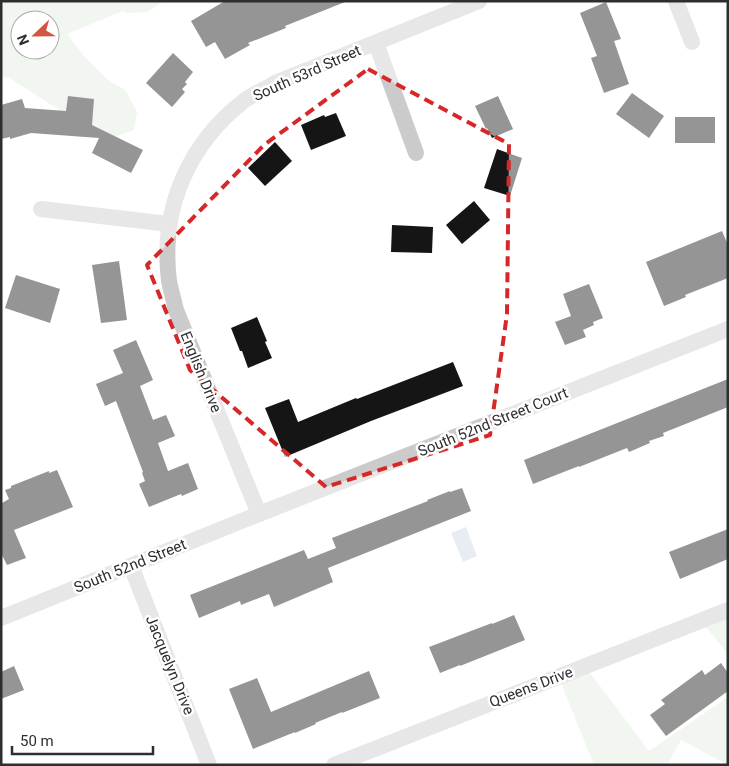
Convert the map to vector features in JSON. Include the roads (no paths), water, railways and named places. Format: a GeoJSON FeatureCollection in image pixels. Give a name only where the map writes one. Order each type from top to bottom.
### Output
{"type":"FeatureCollection","features":[{"type":"Feature","properties":{"kind":"street","name":"South 53rd Street"},"geometry":{"type":"LineString","coordinates":[[169,224],[176,193],[188,166],[204,140],[224,118],[247,99],[275,83],[479,1]]}},
{"type":"Feature","properties":{"kind":"street"},"geometry":{"type":"LineString","coordinates":[[676,1],[692,42]]}},
{"type":"Feature","properties":{"kind":"street"},"geometry":{"type":"LineString","coordinates":[[376,43],[416,153]]}},
{"type":"Feature","properties":{"kind":"street"},"geometry":{"type":"LineString","coordinates":[[41,210],[169,224]]}},
{"type":"Feature","properties":{"kind":"street","name":"English Drive"},"geometry":{"type":"LineString","coordinates":[[169,224],[167,252],[169,282],[176,310],[259,514]]}},
{"type":"Feature","properties":{"kind":"street","name":"South 52nd Street Court"},"geometry":{"type":"LineString","coordinates":[[259,514],[728,329]]}},
{"type":"Feature","properties":{"kind":"street","name":"South 52nd Street"},"geometry":{"type":"LineString","coordinates":[[1,618],[259,514]]}},
{"type":"Feature","properties":{"kind":"street","name":"Jacquelyn Drive"},"geometry":{"type":"LineString","coordinates":[[130,566],[209,765]]}},
{"type":"Feature","properties":{"kind":"street","name":"Queens Drive"},"geometry":{"type":"LineString","coordinates":[[334,765],[728,610]]}},
{"type":"Feature","properties":{"kind":"water"},"geometry":{"type":"Polygon","coordinates":[[[466,527],[477,556],[463,562],[451,533],[466,527]]]}}]}
